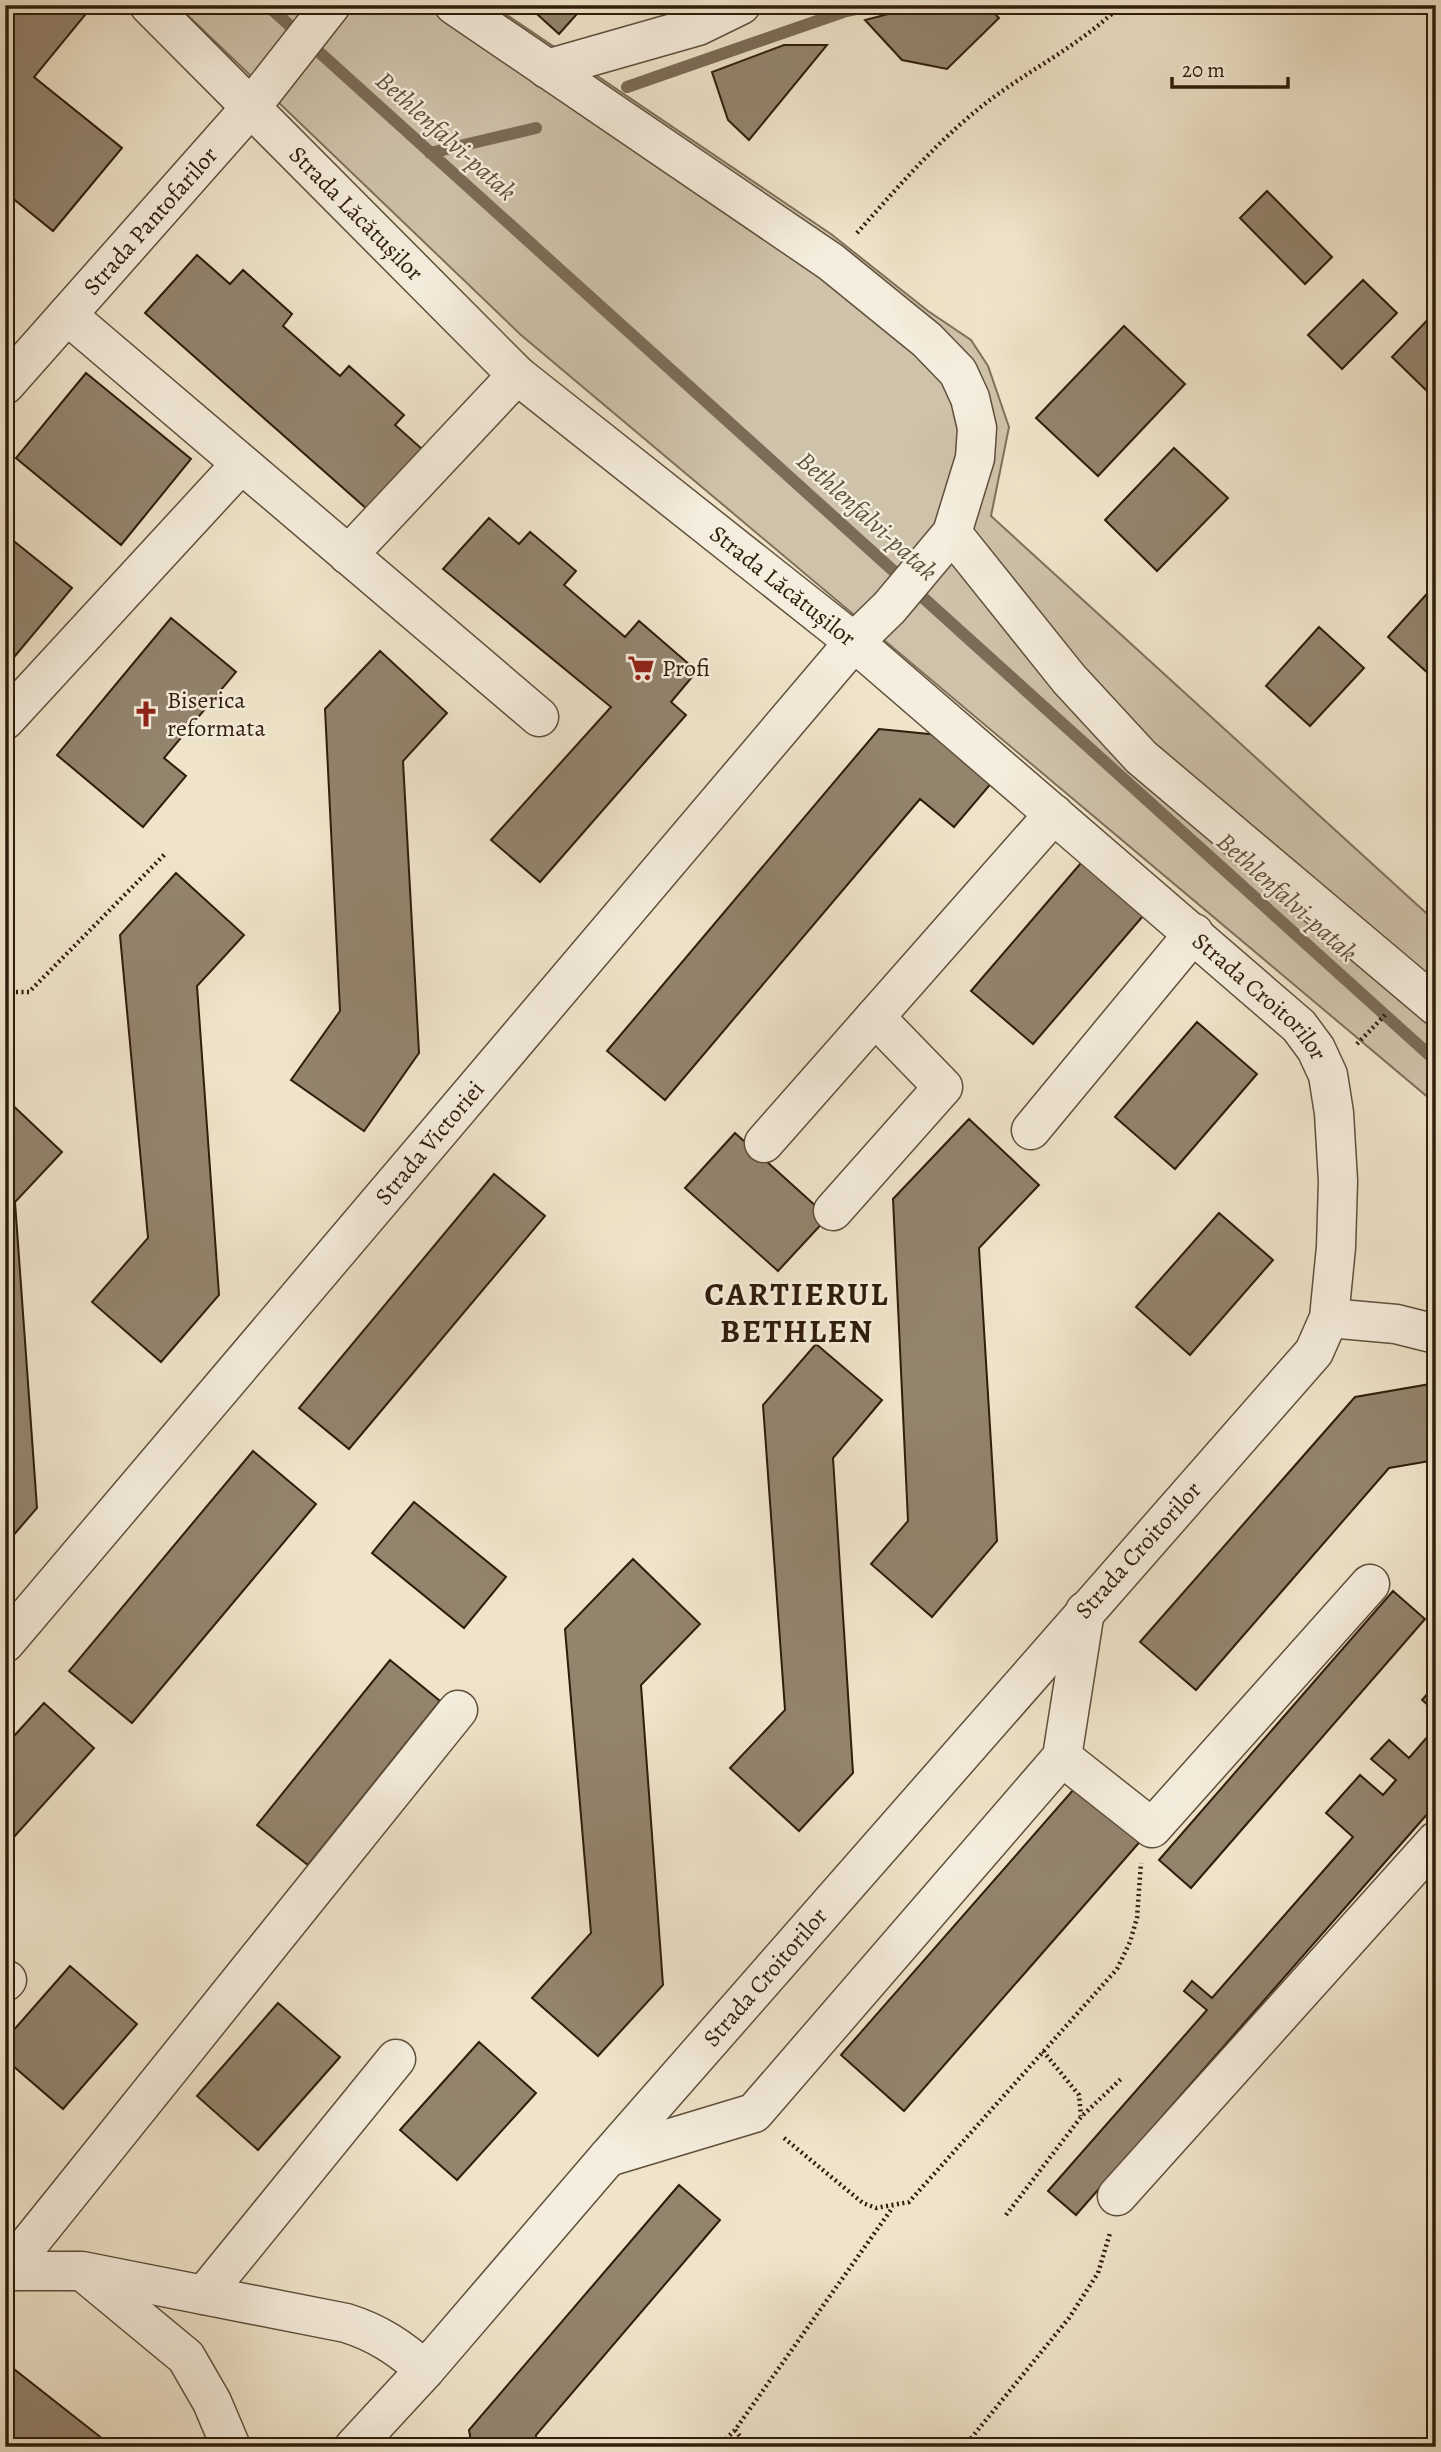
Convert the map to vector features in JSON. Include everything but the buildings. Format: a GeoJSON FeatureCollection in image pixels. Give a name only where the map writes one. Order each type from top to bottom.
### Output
{"type":"FeatureCollection","features":[{"type":"Feature","properties":{"kind":"street","name":"Strada Lăcătușilor"},"geometry":{"type":"LineString","coordinates":[[149,5],[517,375],[854,642],[889,608],[942,545],[975,458],[977,428],[970,398],[958,372],[927,340],[831,262],[454,5]]}},
{"type":"Feature","properties":{"kind":"street","name":"Strada Pantofarilor"},"geometry":{"type":"LineString","coordinates":[[5,385],[251,107],[331,5]]}},
{"type":"Feature","properties":{"kind":"street"},"geometry":{"type":"LineString","coordinates":[[547,69],[698,26],[741,5]]}},
{"type":"Feature","properties":{"kind":"street"},"geometry":{"type":"LineString","coordinates":[[67,315],[539,717]]}},
{"type":"Feature","properties":{"kind":"street"},"geometry":{"type":"LineString","coordinates":[[348,555],[517,375]]}},
{"type":"Feature","properties":{"kind":"street"},"geometry":{"type":"LineString","coordinates":[[5,720],[241,464]]}},
{"type":"Feature","properties":{"kind":"street"},"geometry":{"type":"LineString","coordinates":[[942,545],[1141,757],[1436,1006]]}},
{"type":"Feature","properties":{"kind":"street","name":"Strada Croitorilor"},"geometry":{"type":"LineString","coordinates":[[354,2447],[425,2370],[1084,1611],[1314,1352],[1329,1318],[1336,1247],[1338,1181],[1334,1113],[1328,1075],[1316,1049],[1299,1026],[1194,933],[854,642]]}},
{"type":"Feature","properties":{"kind":"street","name":"Strada Victoriei"},"geometry":{"type":"LineString","coordinates":[[5,1643],[457,1106],[854,642]]}},
{"type":"Feature","properties":{"kind":"street"},"geometry":{"type":"LineString","coordinates":[[764,1143],[1054,814]]}},
{"type":"Feature","properties":{"kind":"street"},"geometry":{"type":"LineString","coordinates":[[1031,1130],[1194,933]]}},
{"type":"Feature","properties":{"kind":"street"},"geometry":{"type":"LineString","coordinates":[[833,1211],[943,1087],[875,1017]]}},
{"type":"Feature","properties":{"kind":"street"},"geometry":{"type":"LineString","coordinates":[[1329,1318],[1396,1324],[1436,1334]]}},
{"type":"Feature","properties":{"kind":"street"},"geometry":{"type":"LineString","coordinates":[[1062,1757],[1152,1828],[1370,1584]]}},
{"type":"Feature","properties":{"kind":"street"},"geometry":{"type":"LineString","coordinates":[[608,2157],[754,2113],[1062,1757],[1084,1611]]}},
{"type":"Feature","properties":{"kind":"street"},"geometry":{"type":"LineString","coordinates":[[6,2271],[458,1710]]}},
{"type":"Feature","properties":{"kind":"street"},"geometry":{"type":"LineString","coordinates":[[1117,2196],[1436,1841]]}},
{"type":"Feature","properties":{"kind":"street"},"geometry":{"type":"LineString","coordinates":[[204,2295],[396,2059]]}},
{"type":"Feature","properties":{"kind":"street"},"geometry":{"type":"LineString","coordinates":[[6,2271],[82,2272],[346,2323],[375,2332],[398,2346],[425,2370]]}},
{"type":"Feature","properties":{"kind":"street"},"geometry":{"type":"LineString","coordinates":[[82,2272],[186,2357],[212,2402],[231,2447]]}},
{"type":"Feature","properties":{"kind":"path"},"geometry":{"type":"LineString","coordinates":[[831,262],[935,145],[988,102],[1096,30],[1121,5]]}},
{"type":"Feature","properties":{"kind":"path"},"geometry":{"type":"LineString","coordinates":[[5,992],[29,992],[166,853]]}},
{"type":"Feature","properties":{"kind":"path"},"geometry":{"type":"LineString","coordinates":[[1362,1038],[1393,1006]]}},
{"type":"Feature","properties":{"kind":"path"},"geometry":{"type":"LineString","coordinates":[[754,2113],[863,2203],[876,2208],[894,2207],[909,2202],[1117,1969],[1130,1942],[1137,1918],[1139,1871],[1152,1828]]}},
{"type":"Feature","properties":{"kind":"path"},"geometry":{"type":"LineString","coordinates":[[1043,2052],[1079,2095],[1082,2117]]}},
{"type":"Feature","properties":{"kind":"path"},"geometry":{"type":"LineString","coordinates":[[1006,2215],[1082,2117],[1123,2077]]}},
{"type":"Feature","properties":{"kind":"path"},"geometry":{"type":"LineString","coordinates":[[964,2447],[1069,2318],[1098,2273],[1117,2196]]}},
{"type":"Feature","properties":{"kind":"path"},"geometry":{"type":"LineString","coordinates":[[718,2447],[736,2430],[894,2207]]}},
{"type":"Feature","properties":{"kind":"path"},"geometry":{"type":"LineString","coordinates":[[736,2430],[748,2447]]}},
{"type":"Feature","properties":{"kind":"shaded area"},"geometry":{"type":"Polygon","coordinates":[[[177,5],[492,5],[831,234],[928,311],[971,340],[988,366],[1009,427],[991,516],[1436,922],[1436,1104],[521,335],[177,5]]]}},
{"type":"Feature","properties":{"kind":"waterway","name":"Bethlenfalvi-patak"},"geometry":{"type":"LineString","coordinates":[[267,5],[1436,1061]]}},
{"type":"Feature","properties":{"kind":"waterway"},"geometry":{"type":"LineString","coordinates":[[627,87],[846,11],[875,5]]}},
{"type":"Feature","properties":{"kind":"waterway"},"geometry":{"type":"LineString","coordinates":[[430,153],[536,128]]}},
{"type":"Feature","properties":{"kind":"place","name":"Profi"},"geometry":{"type":"Point","coordinates":[641,668]}},
{"type":"Feature","properties":{"kind":"place","name":"Biserica reformata"},"geometry":{"type":"Point","coordinates":[146,714]}},
{"type":"Feature","properties":{"kind":"district","name":"CARTIERUL BETHLEN"},"geometry":{"type":"Point","coordinates":[797,1312]}}]}
